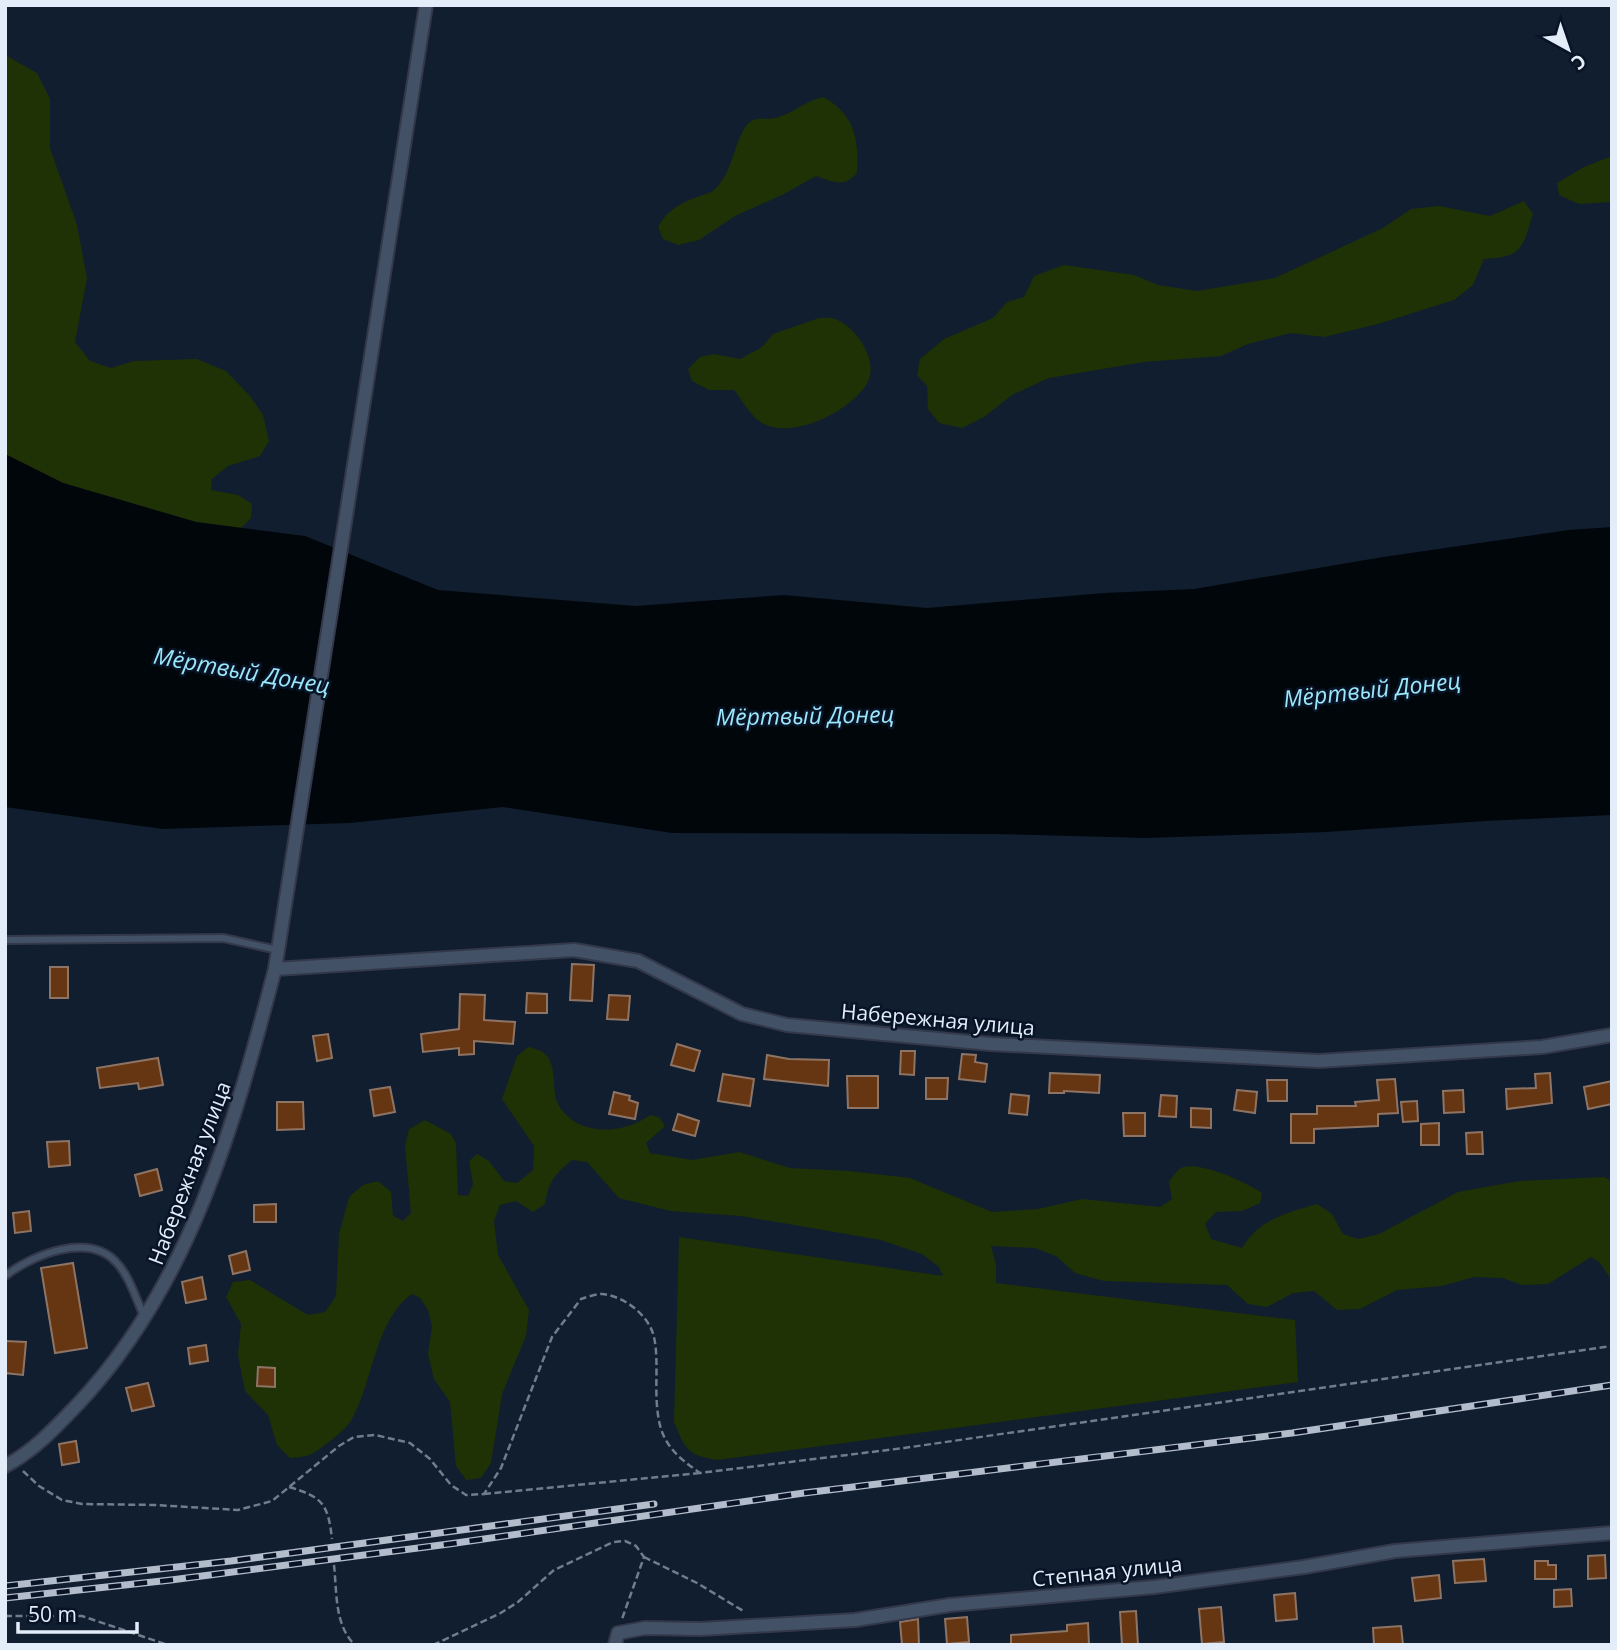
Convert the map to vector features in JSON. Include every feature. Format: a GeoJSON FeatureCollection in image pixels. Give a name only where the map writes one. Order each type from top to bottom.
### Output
{"type":"FeatureCollection","features":[{"type":"Feature","properties":{"kind":"street","name":"Набережная улица"},"geometry":{"type":"LineString","coordinates":[[9,1464],[60,1423],[124,1350],[145,1318],[184,1248],[217,1166],[243,1090],[275,969],[426,5]]}},
{"type":"Feature","properties":{"kind":"street","name":"Набережная улица"},"geometry":{"type":"LineString","coordinates":[[275,969],[574,950],[638,961],[743,1014],[787,1025],[992,1044],[1319,1061],[1542,1047],[1612,1035]]}},
{"type":"Feature","properties":{"kind":"street","name":"Степная улица"},"geometry":{"type":"LineString","coordinates":[[616,1639],[645,1628],[701,1629],[855,1620],[950,1605],[1154,1587],[1304,1567],[1395,1551],[1612,1533]]}},
{"type":"Feature","properties":{"kind":"lane"},"geometry":{"type":"LineString","coordinates":[[5,940],[223,938],[278,950]]}},
{"type":"Feature","properties":{"kind":"lane"},"geometry":{"type":"LineString","coordinates":[[5,1276],[21,1264],[45,1254],[81,1248],[104,1251],[119,1264],[145,1318]]}},
{"type":"Feature","properties":{"kind":"path"},"geometry":{"type":"LineString","coordinates":[[484,1494],[501,1468],[552,1337],[581,1299],[602,1294],[629,1303],[646,1319],[654,1336],[655,1394],[662,1430],[676,1457],[700,1473]]}},
{"type":"Feature","properties":{"kind":"path"},"geometry":{"type":"LineString","coordinates":[[9,1464],[62,1500],[82,1504],[155,1504],[238,1510],[272,1501],[354,1437],[375,1435],[410,1443],[430,1458],[451,1485],[466,1494],[484,1494],[700,1473],[904,1448],[1612,1346]]}},
{"type":"Feature","properties":{"kind":"path"},"geometry":{"type":"LineString","coordinates":[[289,1487],[319,1499],[329,1516],[332,1539]]}},
{"type":"Feature","properties":{"kind":"path"},"geometry":{"type":"LineString","coordinates":[[433,1645],[499,1614],[518,1602],[554,1570],[613,1542],[625,1541],[636,1546],[644,1557],[697,1583],[745,1612]]}},
{"type":"Feature","properties":{"kind":"path"},"geometry":{"type":"LineString","coordinates":[[616,1639],[644,1557]]}},
{"type":"Feature","properties":{"kind":"path"},"geometry":{"type":"LineString","coordinates":[[334,1565],[340,1622],[355,1645]]}},
{"type":"Feature","properties":{"kind":"path"},"geometry":{"type":"LineString","coordinates":[[5,1616],[82,1616],[168,1645]]}},
{"type":"Feature","properties":{"kind":"green space"},"geometry":{"type":"Polygon","coordinates":[[[5,55],[37,73],[50,99],[50,148],[77,225],[87,278],[75,342],[90,361],[111,368],[134,361],[197,359],[226,371],[250,396],[263,415],[269,441],[260,456],[228,466],[212,479],[211,490],[238,495],[252,504],[251,518],[241,528],[196,522],[63,483],[5,454],[5,55]]]}},
{"type":"Feature","properties":{"kind":"green space"},"geometry":{"type":"Polygon","coordinates":[[[823,97],[842,111],[853,129],[857,173],[852,178],[838,182],[816,176],[735,216],[699,240],[678,245],[663,239],[658,227],[671,211],[712,191],[719,184],[748,123],[757,119],[779,117],[823,97]]]}},
{"type":"Feature","properties":{"kind":"green space"},"geometry":{"type":"Polygon","coordinates":[[[1612,156],[1612,202],[1579,204],[1559,195],[1557,183],[1584,167],[1612,156]]]}},
{"type":"Feature","properties":{"kind":"green space"},"geometry":{"type":"Polygon","coordinates":[[[1524,201],[1533,214],[1519,249],[1506,256],[1484,259],[1473,285],[1454,300],[1378,324],[1324,337],[1291,333],[1248,344],[1221,356],[1144,362],[1049,378],[1012,395],[984,417],[962,428],[939,423],[928,409],[927,386],[917,375],[920,359],[944,339],[993,318],[1007,302],[1024,297],[1034,276],[1064,265],[1134,275],[1158,285],[1197,291],[1275,278],[1383,228],[1411,209],[1439,206],[1490,216],[1524,201]]]}},
{"type":"Feature","properties":{"kind":"green space"},"geometry":{"type":"Polygon","coordinates":[[[819,318],[833,318],[851,330],[864,347],[871,367],[866,385],[858,395],[834,413],[804,426],[774,427],[754,417],[734,390],[709,390],[692,381],[688,369],[700,357],[714,354],[740,359],[762,347],[773,334],[819,318]]]}},
{"type":"Feature","properties":{"kind":"green space"},"geometry":{"type":"Polygon","coordinates":[[[528,1047],[541,1051],[548,1058],[552,1066],[558,1104],[566,1115],[576,1122],[588,1127],[614,1129],[639,1122],[650,1115],[659,1117],[665,1126],[646,1143],[650,1153],[692,1160],[739,1152],[790,1168],[910,1178],[992,1212],[1038,1209],[1082,1199],[1160,1207],[1172,1199],[1169,1181],[1178,1170],[1189,1166],[1199,1167],[1235,1179],[1262,1193],[1260,1203],[1242,1211],[1216,1212],[1205,1224],[1211,1239],[1242,1248],[1257,1230],[1275,1218],[1317,1204],[1332,1214],[1343,1234],[1358,1239],[1379,1234],[1458,1192],[1519,1181],[1604,1177],[1612,1181],[1612,1281],[1600,1263],[1591,1257],[1548,1284],[1522,1285],[1503,1278],[1474,1277],[1442,1286],[1397,1290],[1360,1309],[1337,1310],[1314,1291],[1293,1293],[1267,1307],[1248,1304],[1227,1285],[1104,1281],[1075,1273],[1056,1256],[1035,1248],[991,1246],[996,1265],[996,1283],[1295,1320],[1298,1382],[717,1460],[699,1456],[688,1449],[674,1422],[679,1237],[943,1276],[939,1267],[922,1254],[881,1240],[741,1216],[670,1211],[619,1198],[587,1162],[572,1160],[553,1179],[545,1204],[533,1212],[516,1201],[500,1205],[494,1221],[498,1255],[529,1310],[526,1336],[502,1394],[491,1463],[481,1478],[466,1480],[456,1466],[450,1402],[434,1379],[428,1354],[432,1326],[428,1310],[420,1298],[412,1294],[400,1305],[382,1335],[359,1405],[350,1422],[315,1452],[290,1458],[277,1445],[268,1415],[245,1391],[238,1355],[241,1324],[226,1297],[233,1282],[250,1280],[308,1315],[325,1312],[336,1296],[339,1234],[349,1197],[363,1185],[378,1181],[391,1192],[393,1216],[403,1221],[411,1213],[405,1146],[409,1129],[425,1120],[451,1134],[456,1143],[458,1195],[468,1196],[473,1184],[469,1161],[477,1154],[489,1161],[504,1181],[517,1183],[533,1170],[534,1146],[502,1099],[517,1056],[528,1047]]]}},
{"type":"Feature","properties":{"kind":"water","name":"Мёртвый Донец"},"geometry":{"type":"Polygon","coordinates":[[[5,454],[63,483],[196,522],[305,536],[438,590],[635,606],[784,595],[927,608],[1105,593],[1194,589],[1383,557],[1569,530],[1612,527],[1612,815],[1326,832],[1147,838],[996,834],[672,833],[503,807],[350,823],[163,829],[5,807],[5,454]]]}},
{"type":"Feature","properties":{"kind":"building"},"geometry":{"type":"Polygon","coordinates":[[[572,964],[594,965],[592,1001],[570,1000],[572,964]]]}},
{"type":"Feature","properties":{"kind":"building"},"geometry":{"type":"Polygon","coordinates":[[[50,967],[68,967],[68,998],[50,998],[50,967]]]}},
{"type":"Feature","properties":{"kind":"building"},"geometry":{"type":"Polygon","coordinates":[[[527,993],[547,994],[547,1013],[526,1013],[527,993]]]}},
{"type":"Feature","properties":{"kind":"building"},"geometry":{"type":"Polygon","coordinates":[[[460,994],[485,995],[484,1020],[515,1022],[513,1044],[474,1041],[474,1054],[459,1055],[459,1048],[423,1052],[421,1034],[459,1029],[460,994]]]}},
{"type":"Feature","properties":{"kind":"building"},"geometry":{"type":"Polygon","coordinates":[[[609,995],[630,996],[628,1020],[607,1019],[609,995]]]}},
{"type":"Feature","properties":{"kind":"building"},"geometry":{"type":"Polygon","coordinates":[[[328,1034],[332,1058],[317,1061],[313,1036],[328,1034]]]}},
{"type":"Feature","properties":{"kind":"building"},"geometry":{"type":"Polygon","coordinates":[[[677,1044],[700,1051],[694,1071],[671,1065],[677,1044]]]}},
{"type":"Feature","properties":{"kind":"building"},"geometry":{"type":"Polygon","coordinates":[[[901,1051],[915,1051],[914,1075],[900,1074],[901,1051]]]}},
{"type":"Feature","properties":{"kind":"building"},"geometry":{"type":"Polygon","coordinates":[[[962,1054],[976,1055],[975,1062],[987,1064],[985,1082],[959,1079],[962,1054]]]}},
{"type":"Feature","properties":{"kind":"building"},"geometry":{"type":"Polygon","coordinates":[[[767,1055],[789,1059],[829,1060],[828,1086],[764,1079],[767,1055]]]}},
{"type":"Feature","properties":{"kind":"building"},"geometry":{"type":"Polygon","coordinates":[[[158,1058],[163,1085],[139,1089],[138,1083],[100,1088],[97,1068],[158,1058]]]}},
{"type":"Feature","properties":{"kind":"building"},"geometry":{"type":"Polygon","coordinates":[[[1050,1073],[1100,1075],[1099,1093],[1049,1093],[1050,1073]]]}},
{"type":"Feature","properties":{"kind":"building"},"geometry":{"type":"Polygon","coordinates":[[[1550,1073],[1552,1103],[1507,1109],[1506,1089],[1536,1088],[1535,1074],[1550,1073]]]}},
{"type":"Feature","properties":{"kind":"building"},"geometry":{"type":"Polygon","coordinates":[[[723,1074],[754,1079],[750,1106],[718,1101],[723,1074]]]}},
{"type":"Feature","properties":{"kind":"building"},"geometry":{"type":"Polygon","coordinates":[[[847,1076],[878,1076],[878,1108],[848,1108],[847,1076]]]}},
{"type":"Feature","properties":{"kind":"building"},"geometry":{"type":"Polygon","coordinates":[[[926,1078],[948,1078],[947,1099],[926,1099],[926,1078]]]}},
{"type":"Feature","properties":{"kind":"building"},"geometry":{"type":"Polygon","coordinates":[[[1395,1079],[1398,1113],[1378,1114],[1378,1126],[1314,1129],[1314,1143],[1291,1143],[1291,1114],[1317,1114],[1317,1106],[1356,1106],[1355,1102],[1379,1100],[1377,1080],[1395,1079]]]}},
{"type":"Feature","properties":{"kind":"building"},"geometry":{"type":"Polygon","coordinates":[[[1267,1080],[1287,1080],[1287,1101],[1268,1101],[1267,1080]]]}},
{"type":"Feature","properties":{"kind":"building"},"geometry":{"type":"Polygon","coordinates":[[[1612,1081],[1612,1104],[1588,1109],[1584,1087],[1612,1081]]]}},
{"type":"Feature","properties":{"kind":"building"},"geometry":{"type":"Polygon","coordinates":[[[390,1087],[395,1112],[374,1116],[370,1090],[390,1087]]]}},
{"type":"Feature","properties":{"kind":"building"},"geometry":{"type":"Polygon","coordinates":[[[1237,1090],[1257,1092],[1255,1113],[1234,1110],[1237,1090]]]}},
{"type":"Feature","properties":{"kind":"building"},"geometry":{"type":"Polygon","coordinates":[[[1463,1090],[1464,1112],[1444,1113],[1443,1091],[1463,1090]]]}},
{"type":"Feature","properties":{"kind":"building"},"geometry":{"type":"Polygon","coordinates":[[[614,1092],[630,1096],[629,1100],[638,1103],[635,1119],[609,1114],[614,1092]]]}},
{"type":"Feature","properties":{"kind":"building"},"geometry":{"type":"Polygon","coordinates":[[[1011,1094],[1029,1096],[1027,1115],[1009,1113],[1011,1094]]]}},
{"type":"Feature","properties":{"kind":"building"},"geometry":{"type":"Polygon","coordinates":[[[1161,1095],[1177,1096],[1176,1117],[1159,1116],[1161,1095]]]}},
{"type":"Feature","properties":{"kind":"building"},"geometry":{"type":"Polygon","coordinates":[[[1417,1101],[1418,1121],[1403,1122],[1401,1102],[1417,1101]]]}},
{"type":"Feature","properties":{"kind":"building"},"geometry":{"type":"Polygon","coordinates":[[[277,1102],[303,1102],[304,1129],[277,1130],[277,1102]]]}},
{"type":"Feature","properties":{"kind":"building"},"geometry":{"type":"Polygon","coordinates":[[[1191,1108],[1211,1109],[1211,1128],[1191,1127],[1191,1108]]]}},
{"type":"Feature","properties":{"kind":"building"},"geometry":{"type":"Polygon","coordinates":[[[1123,1113],[1145,1113],[1145,1136],[1124,1136],[1123,1113]]]}},
{"type":"Feature","properties":{"kind":"building"},"geometry":{"type":"Polygon","coordinates":[[[678,1114],[699,1121],[695,1136],[673,1130],[678,1114]]]}},
{"type":"Feature","properties":{"kind":"building"},"geometry":{"type":"Polygon","coordinates":[[[1439,1123],[1439,1145],[1421,1145],[1421,1124],[1439,1123]]]}},
{"type":"Feature","properties":{"kind":"building"},"geometry":{"type":"Polygon","coordinates":[[[1482,1132],[1483,1154],[1467,1154],[1466,1133],[1482,1132]]]}},
{"type":"Feature","properties":{"kind":"building"},"geometry":{"type":"Polygon","coordinates":[[[69,1141],[70,1165],[49,1167],[47,1142],[69,1141]]]}},
{"type":"Feature","properties":{"kind":"building"},"geometry":{"type":"Polygon","coordinates":[[[157,1169],[162,1190],[140,1196],[135,1175],[157,1169]]]}},
{"type":"Feature","properties":{"kind":"building"},"geometry":{"type":"Polygon","coordinates":[[[276,1204],[276,1222],[254,1222],[254,1205],[276,1204]]]}},
{"type":"Feature","properties":{"kind":"building"},"geometry":{"type":"Polygon","coordinates":[[[29,1211],[31,1231],[15,1233],[13,1213],[29,1211]]]}},
{"type":"Feature","properties":{"kind":"building"},"geometry":{"type":"Polygon","coordinates":[[[246,1251],[250,1270],[233,1274],[229,1256],[246,1251]]]}},
{"type":"Feature","properties":{"kind":"building"},"geometry":{"type":"Polygon","coordinates":[[[73,1263],[87,1348],[55,1353],[41,1268],[73,1263]]]}},
{"type":"Feature","properties":{"kind":"building"},"geometry":{"type":"Polygon","coordinates":[[[202,1277],[206,1299],[186,1303],[182,1282],[202,1277]]]}},
{"type":"Feature","properties":{"kind":"building"},"geometry":{"type":"Polygon","coordinates":[[[5,1341],[26,1342],[23,1375],[5,1373],[5,1341]]]}},
{"type":"Feature","properties":{"kind":"building"},"geometry":{"type":"Polygon","coordinates":[[[206,1345],[208,1361],[190,1364],[188,1348],[206,1345]]]}},
{"type":"Feature","properties":{"kind":"building"},"geometry":{"type":"Polygon","coordinates":[[[258,1367],[275,1368],[275,1387],[257,1386],[258,1367]]]}},
{"type":"Feature","properties":{"kind":"building"},"geometry":{"type":"Polygon","coordinates":[[[148,1383],[154,1406],[132,1411],[126,1388],[148,1383]]]}},
{"type":"Feature","properties":{"kind":"building"},"geometry":{"type":"Polygon","coordinates":[[[76,1441],[79,1462],[62,1465],[59,1444],[76,1441]]]}},
{"type":"Feature","properties":{"kind":"building"},"geometry":{"type":"Polygon","coordinates":[[[1605,1555],[1606,1578],[1588,1579],[1588,1556],[1605,1555]]]}},
{"type":"Feature","properties":{"kind":"building"},"geometry":{"type":"Polygon","coordinates":[[[1484,1559],[1486,1581],[1455,1583],[1453,1561],[1484,1559]]]}},
{"type":"Feature","properties":{"kind":"building"},"geometry":{"type":"Polygon","coordinates":[[[1535,1561],[1548,1561],[1548,1565],[1556,1565],[1556,1579],[1535,1579],[1535,1561]]]}},
{"type":"Feature","properties":{"kind":"building"},"geometry":{"type":"Polygon","coordinates":[[[1439,1575],[1441,1598],[1415,1601],[1412,1578],[1439,1575]]]}},
{"type":"Feature","properties":{"kind":"building"},"geometry":{"type":"Polygon","coordinates":[[[1571,1589],[1572,1606],[1554,1607],[1554,1590],[1571,1589]]]}},
{"type":"Feature","properties":{"kind":"building"},"geometry":{"type":"Polygon","coordinates":[[[1295,1593],[1297,1619],[1276,1621],[1274,1595],[1295,1593]]]}},
{"type":"Feature","properties":{"kind":"building"},"geometry":{"type":"Polygon","coordinates":[[[1221,1607],[1224,1642],[1202,1644],[1199,1609],[1221,1607]]]}},
{"type":"Feature","properties":{"kind":"building"},"geometry":{"type":"Polygon","coordinates":[[[1136,1611],[1138,1645],[1122,1645],[1120,1612],[1136,1611]]]}},
{"type":"Feature","properties":{"kind":"building"},"geometry":{"type":"Polygon","coordinates":[[[967,1617],[969,1642],[947,1644],[945,1619],[967,1617]]]}},
{"type":"Feature","properties":{"kind":"building"},"geometry":{"type":"Polygon","coordinates":[[[918,1619],[919,1645],[902,1645],[900,1622],[918,1619]]]}},
{"type":"Feature","properties":{"kind":"building"},"geometry":{"type":"Polygon","coordinates":[[[1088,1623],[1089,1645],[1011,1645],[1011,1635],[1067,1631],[1067,1625],[1088,1623]]]}},
{"type":"Feature","properties":{"kind":"building"},"geometry":{"type":"Polygon","coordinates":[[[1401,1626],[1403,1645],[1374,1645],[1373,1628],[1401,1626]]]}},
{"type":"Feature","properties":{"kind":"railway"},"geometry":{"type":"LineString","coordinates":[[5,1598],[171,1580],[449,1544],[804,1493],[1292,1433],[1612,1385]]}},
{"type":"Feature","properties":{"kind":"railway"},"geometry":{"type":"LineString","coordinates":[[5,1586],[231,1561],[654,1504]]}}]}
